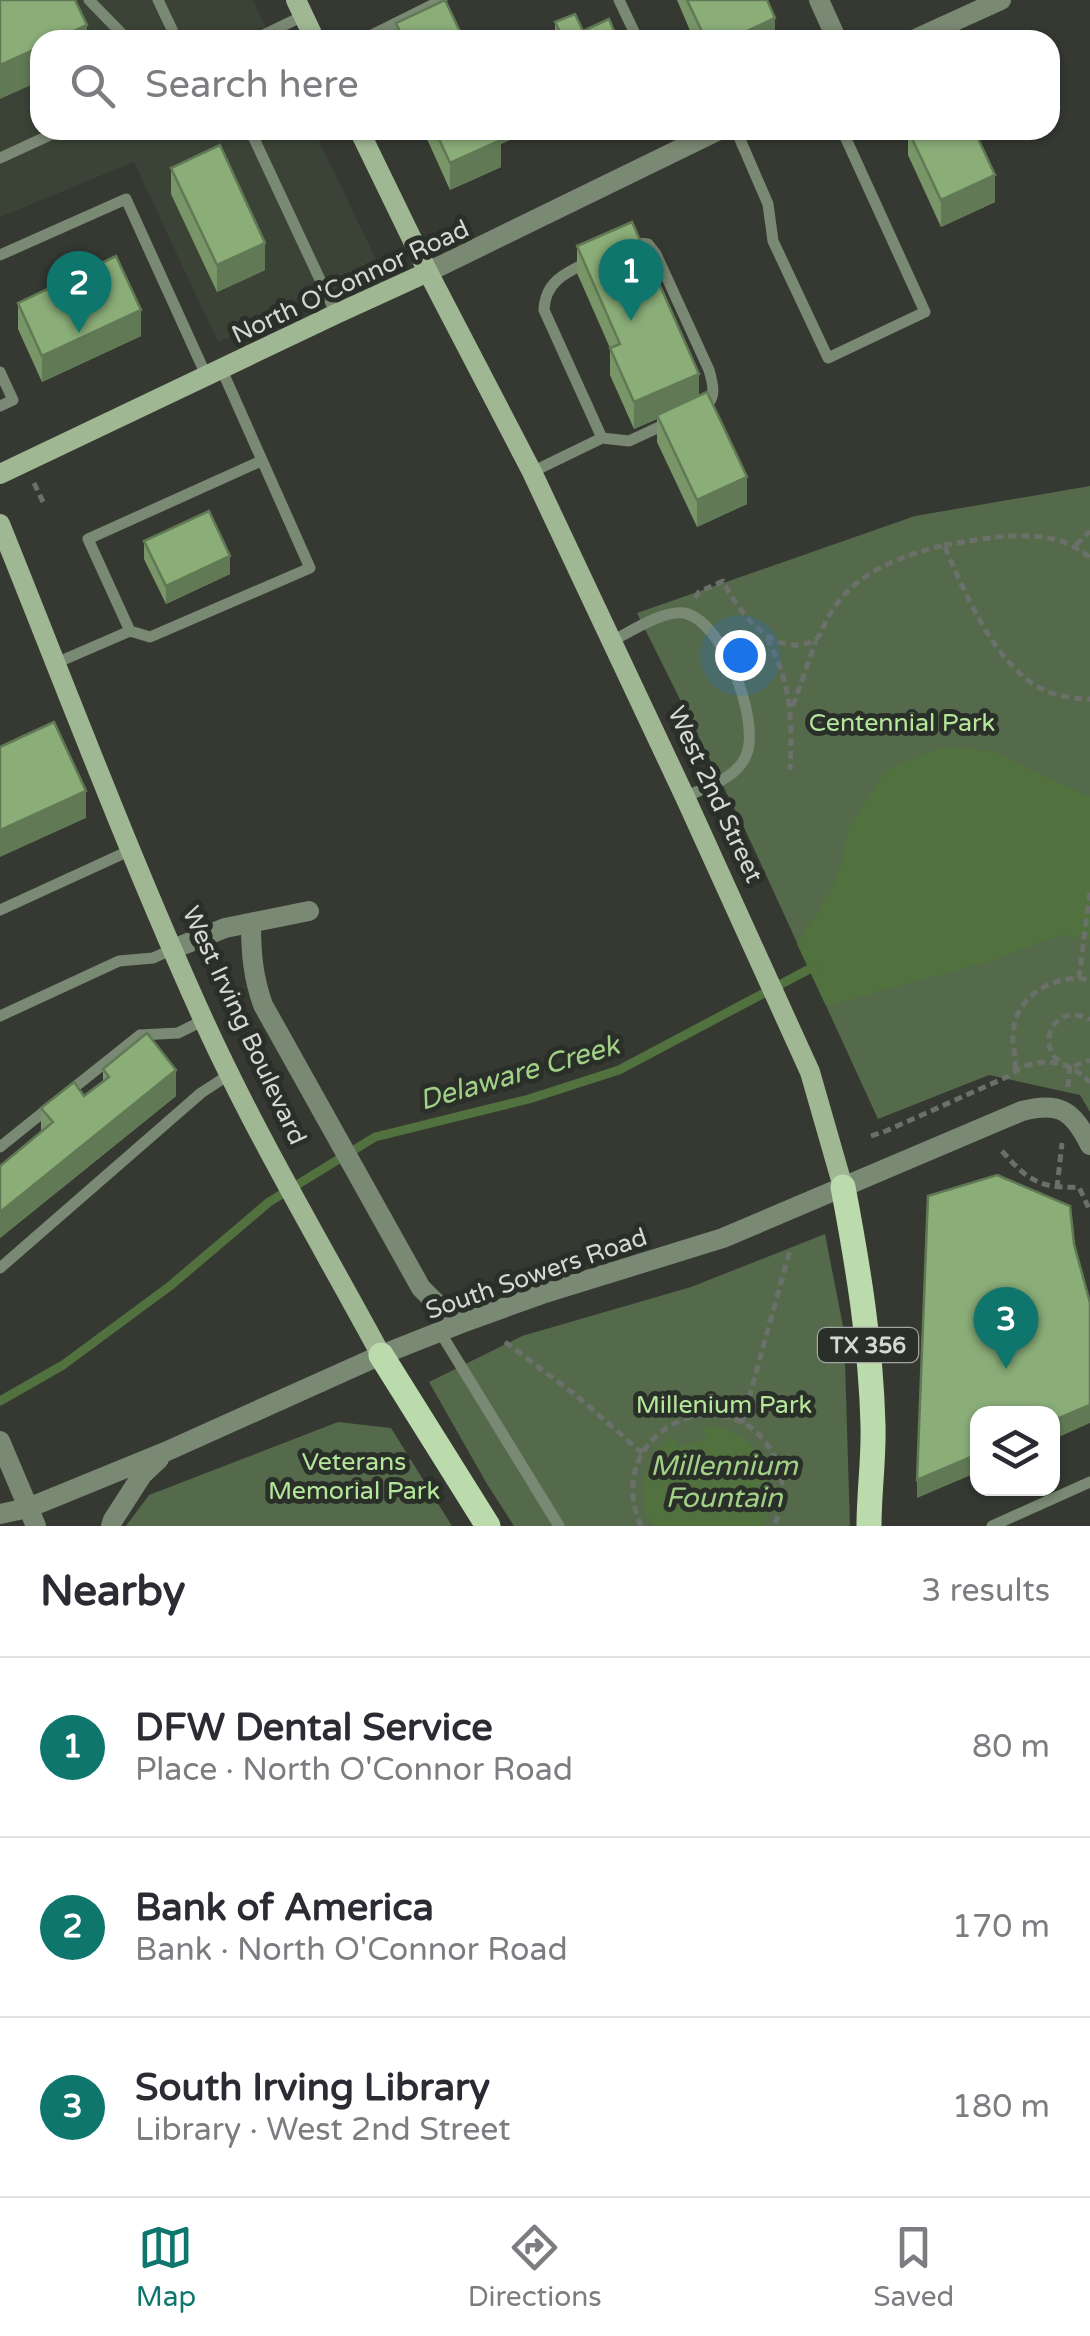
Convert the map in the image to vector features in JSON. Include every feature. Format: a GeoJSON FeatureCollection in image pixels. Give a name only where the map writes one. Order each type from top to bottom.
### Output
{"type":"FeatureCollection","features":[{"type":"Feature","properties":{"kind":"main road","name":"West 2nd Street"},"geometry":{"type":"LineString","coordinates":[[364,140],[532,472],[810,1072],[843,1187],[858,1266],[874,1429],[869,1526]]}},
{"type":"Feature","properties":{"kind":"main road","name":"North O'Connor Road"},"geometry":{"type":"LineString","coordinates":[[0,474],[428,272]]}},
{"type":"Feature","properties":{"kind":"main road","name":"West Irving Boulevard"},"geometry":{"type":"LineString","coordinates":[[0,524],[173,949],[230,1074],[381,1355],[488,1526]]}},
{"type":"Feature","properties":{"kind":"street"},"geometry":{"type":"LineString","coordinates":[[818,0],[832,30]]}},
{"type":"Feature","properties":{"kind":"street"},"geometry":{"type":"LineString","coordinates":[[936,30],[1002,0]]}},
{"type":"Feature","properties":{"kind":"street","name":"North O'Connor Road"},"geometry":{"type":"LineString","coordinates":[[428,272],[678,140]]}},
{"type":"Feature","properties":{"kind":"street"},"geometry":{"type":"LineString","coordinates":[[173,949],[225,928],[308,911]]}},
{"type":"Feature","properties":{"kind":"street"},"geometry":{"type":"LineString","coordinates":[[251,924],[251,960],[263,1005],[421,1288],[439,1306],[466,1321]]}},
{"type":"Feature","properties":{"kind":"street","name":"South Sowers Road"},"geometry":{"type":"LineString","coordinates":[[32,1517],[381,1355],[542,1294],[723,1238],[1022,1111],[1044,1106],[1066,1111],[1090,1145]]}},
{"type":"Feature","properties":{"kind":"street"},"geometry":{"type":"LineString","coordinates":[[0,1441],[32,1517]]}},
{"type":"Feature","properties":{"kind":"street"},"geometry":{"type":"LineString","coordinates":[[112,1526],[142,1474],[166,1452]]}},
{"type":"Feature","properties":{"kind":"street"},"geometry":{"type":"LineString","coordinates":[[0,1514],[32,1517]]}},
{"type":"Feature","properties":{"kind":"street"},"geometry":{"type":"LineString","coordinates":[[10,1526],[32,1517]]}},
{"type":"Feature","properties":{"kind":"lane"},"geometry":{"type":"LineString","coordinates":[[89,0],[118,30]]}},
{"type":"Feature","properties":{"kind":"lane"},"geometry":{"type":"LineString","coordinates":[[158,0],[172,30]]}},
{"type":"Feature","properties":{"kind":"lane"},"geometry":{"type":"LineString","coordinates":[[382,30],[442,0]]}},
{"type":"Feature","properties":{"kind":"lane"},"geometry":{"type":"LineString","coordinates":[[620,0],[634,30]]}},
{"type":"Feature","properties":{"kind":"lane"},"geometry":{"type":"LineString","coordinates":[[267,30],[299,8]]}},
{"type":"Feature","properties":{"kind":"lane"},"geometry":{"type":"LineString","coordinates":[[0,158],[39,140]]}},
{"type":"Feature","properties":{"kind":"lane"},"geometry":{"type":"LineString","coordinates":[[255,140],[336,314]]}},
{"type":"Feature","properties":{"kind":"lane"},"geometry":{"type":"LineString","coordinates":[[740,140],[768,204],[773,241],[828,358],[925,312],[847,140]]}},
{"type":"Feature","properties":{"kind":"lane"},"geometry":{"type":"LineString","coordinates":[[0,256],[126,200],[261,461],[310,568],[150,637],[130,631],[56,663]]}},
{"type":"Feature","properties":{"kind":"lane"},"geometry":{"type":"LineString","coordinates":[[610,250],[626,242],[637,242],[648,244],[656,254],[713,384],[708,406],[692,413]]}},
{"type":"Feature","properties":{"kind":"lane"},"geometry":{"type":"LineString","coordinates":[[594,259],[554,282],[544,298],[544,310],[602,438]]}},
{"type":"Feature","properties":{"kind":"lane"},"geometry":{"type":"LineString","coordinates":[[0,372],[13,400],[0,406]]}},
{"type":"Feature","properties":{"kind":"lane"},"geometry":{"type":"LineString","coordinates":[[532,472],[602,438],[629,442],[676,420]]}},
{"type":"Feature","properties":{"kind":"lane"},"geometry":{"type":"LineString","coordinates":[[130,631],[88,539],[261,461]]}},
{"type":"Feature","properties":{"kind":"lane"},"geometry":{"type":"LineString","coordinates":[[612,641],[654,620],[685,613],[715,638],[733,666],[744,698],[749,732],[747,753],[730,775],[685,797]]}},
{"type":"Feature","properties":{"kind":"lane"},"geometry":{"type":"LineString","coordinates":[[0,910],[132,850]]}},
{"type":"Feature","properties":{"kind":"lane"},"geometry":{"type":"LineString","coordinates":[[0,1016],[119,961],[152,958],[173,949]]}},
{"type":"Feature","properties":{"kind":"lane"},"geometry":{"type":"LineString","coordinates":[[0,1147],[140,1035],[178,1033],[204,1020]]}},
{"type":"Feature","properties":{"kind":"lane"},"geometry":{"type":"LineString","coordinates":[[0,1268],[202,1093],[230,1074]]}},
{"type":"Feature","properties":{"kind":"lane"},"geometry":{"type":"LineString","coordinates":[[440,1332],[559,1526]]}},
{"type":"Feature","properties":{"kind":"lane"},"geometry":{"type":"LineString","coordinates":[[992,1526],[1090,1482]]}},
{"type":"Feature","properties":{"kind":"path"},"geometry":{"type":"LineString","coordinates":[[1076,545],[1090,531]]}},
{"type":"Feature","properties":{"kind":"path"},"geometry":{"type":"LineString","coordinates":[[791,710],[827,618],[851,587],[880,567],[944,545],[1001,537],[1036,536],[1076,545],[1090,558]]}},
{"type":"Feature","properties":{"kind":"path"},"geometry":{"type":"LineString","coordinates":[[944,545],[980,619],[1010,662],[1045,690],[1090,699]]}},
{"type":"Feature","properties":{"kind":"path"},"geometry":{"type":"LineString","coordinates":[[685,613],[699,592],[723,581],[734,602],[767,638],[784,676],[791,710],[790,770]]}},
{"type":"Feature","properties":{"kind":"path"},"geometry":{"type":"LineString","coordinates":[[767,638],[785,645],[802,645],[817,638]]}},
{"type":"Feature","properties":{"kind":"path"},"geometry":{"type":"LineString","coordinates":[[1079,978],[1090,892]]}},
{"type":"Feature","properties":{"kind":"path"},"geometry":{"type":"LineString","coordinates":[[1015,1070],[1012,1034],[1022,1006],[1049,983],[1090,980]]}},
{"type":"Feature","properties":{"kind":"path"},"geometry":{"type":"LineString","coordinates":[[1090,1020],[1072,1014],[1056,1021],[1048,1045],[1056,1059],[1082,1073],[1090,1083]]}},
{"type":"Feature","properties":{"kind":"path"},"geometry":{"type":"LineString","coordinates":[[871,1136],[1032,1063],[1070,1066],[1090,1060]]}},
{"type":"Feature","properties":{"kind":"path"},"geometry":{"type":"LineString","coordinates":[[1057,1188],[1063,1140]]}},
{"type":"Feature","properties":{"kind":"path"},"geometry":{"type":"LineString","coordinates":[[1002,1151],[1022,1174],[1048,1187],[1079,1187],[1090,1211]]}},
{"type":"Feature","properties":{"kind":"path"},"geometry":{"type":"LineString","coordinates":[[742,1423],[790,1250]]}},
{"type":"Feature","properties":{"kind":"path"},"geometry":{"type":"LineString","coordinates":[[505,1342],[642,1452]]}},
{"type":"Feature","properties":{"kind":"path"},"geometry":{"type":"LineString","coordinates":[[640,1526],[632,1491],[634,1471],[642,1452],[663,1429],[682,1419],[713,1415],[742,1423],[766,1443],[780,1469],[783,1498],[774,1526]]}},
{"type":"Feature","properties":{"kind":"shaded area"},"geometry":{"type":"Polygon","coordinates":[[[0,0],[253,0],[267,30],[30,30],[30,140],[319,140],[380,268],[218,342],[134,162],[0,217],[0,0]]]}},
{"type":"Feature","properties":{"kind":"green space","name":"Centennial Park"},"geometry":{"type":"Polygon","coordinates":[[[1090,486],[1090,1112],[1080,1095],[989,1075],[878,1119],[750,840],[637,613],[915,516],[1090,486]]]}},
{"type":"Feature","properties":{"kind":"green space","name":"Millenium Park"},"geometry":{"type":"Polygon","coordinates":[[[825,1234],[844,1331],[850,1526],[514,1526],[429,1382],[522,1336],[691,1287],[825,1234]]]}},
{"type":"Feature","properties":{"kind":"green space","name":"Veterans Memorial Park"},"geometry":{"type":"Polygon","coordinates":[[[338,1422],[391,1428],[452,1526],[126,1526],[149,1495],[338,1422]]]}},
{"type":"Feature","properties":{"kind":"water"},"geometry":{"type":"Polygon","coordinates":[[[936,749],[994,752],[1090,797],[1090,939],[1061,935],[991,961],[826,1006],[797,944],[829,894],[842,865],[848,829],[886,771],[936,749]]]}},
{"type":"Feature","properties":{"kind":"water","name":"Millennium Fountain"},"geometry":{"type":"Polygon","coordinates":[[[712,1426],[744,1439],[764,1463],[770,1493],[761,1526],[653,1526],[643,1489],[654,1455],[672,1436],[679,1446],[706,1440],[704,1429],[712,1426]]]}},
{"type":"Feature","properties":{"kind":"building"},"geometry":{"type":"Polygon","coordinates":[[[0,0],[75,0],[87,25],[76,30],[30,30],[30,52],[0,65],[0,0]]]}},
{"type":"Feature","properties":{"kind":"building"},"geometry":{"type":"Polygon","coordinates":[[[445,0],[459,30],[399,30],[396,23],[445,0]]]}},
{"type":"Feature","properties":{"kind":"building"},"geometry":{"type":"Polygon","coordinates":[[[687,0],[767,0],[775,18],[749,30],[701,30],[687,0]]]}},
{"type":"Feature","properties":{"kind":"building"},"geometry":{"type":"Polygon","coordinates":[[[575,14],[583,30],[559,30],[555,22],[575,14]]]}},
{"type":"Feature","properties":{"kind":"building"},"geometry":{"type":"Polygon","coordinates":[[[609,19],[614,30],[585,30],[609,19]]]}},
{"type":"Feature","properties":{"kind":"building"},"geometry":{"type":"Polygon","coordinates":[[[440,140],[501,140],[450,163],[440,140]]]}},
{"type":"Feature","properties":{"kind":"building"},"geometry":{"type":"Polygon","coordinates":[[[913,140],[979,140],[995,175],[941,200],[913,140]]]}},
{"type":"Feature","properties":{"kind":"building"},"geometry":{"type":"Polygon","coordinates":[[[220,145],[265,243],[217,265],[171,168],[220,145]]]}},
{"type":"Feature","properties":{"kind":"building"},"geometry":{"type":"Polygon","coordinates":[[[632,222],[699,374],[634,402],[610,348],[620,344],[577,246],[632,222]]]}},
{"type":"Feature","properties":{"kind":"building"},"geometry":{"type":"Polygon","coordinates":[[[116,256],[141,310],[42,356],[18,303],[116,256]]]}},
{"type":"Feature","properties":{"kind":"building"},"geometry":{"type":"Polygon","coordinates":[[[707,392],[747,477],[697,500],[657,415],[707,392]]]}},
{"type":"Feature","properties":{"kind":"building"},"geometry":{"type":"Polygon","coordinates":[[[209,511],[230,556],[166,586],[144,541],[209,511]]]}},
{"type":"Feature","properties":{"kind":"building"},"geometry":{"type":"Polygon","coordinates":[[[54,722],[86,791],[0,830],[0,747],[54,722]]]}},
{"type":"Feature","properties":{"kind":"building"},"geometry":{"type":"Polygon","coordinates":[[[147,1033],[176,1070],[0,1212],[0,1166],[53,1122],[41,1108],[74,1082],[84,1096],[109,1077],[103,1069],[147,1033]]]}},
{"type":"Feature","properties":{"kind":"building"},"geometry":{"type":"Polygon","coordinates":[[[997,1175],[1070,1206],[1074,1244],[1090,1303],[1090,1405],[1060,1418],[1060,1406],[970,1406],[970,1457],[917,1480],[928,1196],[997,1175]]]}},
{"type":"Feature","properties":{"kind":"waterway","name":"Delaware Creek"},"geometry":{"type":"LineString","coordinates":[[0,1401],[63,1365],[170,1286],[269,1202],[375,1137],[529,1099],[619,1070],[817,965]]}},
{"type":"Feature","properties":{"kind":"place","name":"DFW Dental Service"},"geometry":{"type":"Point","coordinates":[631,321]}},
{"type":"Feature","properties":{"kind":"place","name":"Bank of America"},"geometry":{"type":"Point","coordinates":[79,333]}},
{"type":"Feature","properties":{"kind":"place","name":"South Irving Library"},"geometry":{"type":"Point","coordinates":[1006,1369]}}]}
